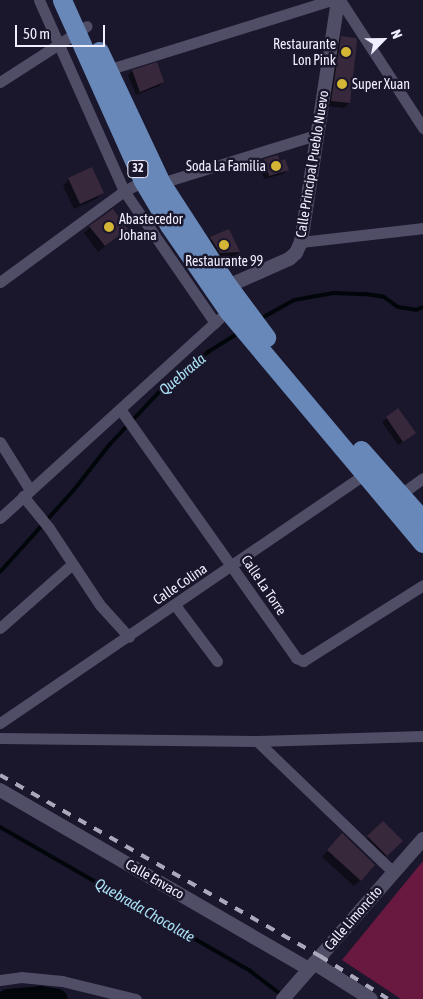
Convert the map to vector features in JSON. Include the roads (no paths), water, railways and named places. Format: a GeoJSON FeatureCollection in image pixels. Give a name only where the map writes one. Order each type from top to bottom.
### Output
{"type":"FeatureCollection","features":[{"type":"Feature","properties":{"kind":"highway","name":"32"},"geometry":{"type":"LineString","coordinates":[[62,0],[107,70],[153,180],[169,225],[234,314],[258,338],[370,471],[423,543]]}},
{"type":"Feature","properties":{"kind":"highway","name":"32"},"geometry":{"type":"LineString","coordinates":[[75,0],[82,30],[153,180],[228,286],[234,314]]}},
{"type":"Feature","properties":{"kind":"highway","name":"32"},"geometry":{"type":"LineString","coordinates":[[370,471],[401,494],[423,520]]}},
{"type":"Feature","properties":{"kind":"street"},"geometry":{"type":"LineString","coordinates":[[0,518],[234,314],[124,192],[39,0]]}},
{"type":"Feature","properties":{"kind":"street"},"geometry":{"type":"LineString","coordinates":[[107,70],[332,0]]}},
{"type":"Feature","properties":{"kind":"street"},"geometry":{"type":"LineString","coordinates":[[339,0],[423,128]]}},
{"type":"Feature","properties":{"kind":"street","name":"Calle Principal Pueblo Nuevo"},"geometry":{"type":"LineString","coordinates":[[228,286],[289,259],[296,252],[301,242],[316,135],[339,0]]}},
{"type":"Feature","properties":{"kind":"street"},"geometry":{"type":"LineString","coordinates":[[0,82],[82,30]]}},
{"type":"Feature","properties":{"kind":"street"},"geometry":{"type":"LineString","coordinates":[[0,282],[124,192],[153,180],[316,135]]}},
{"type":"Feature","properties":{"kind":"street"},"geometry":{"type":"LineString","coordinates":[[301,242],[423,228]]}},
{"type":"Feature","properties":{"kind":"street","name":"Calle La Torre"},"geometry":{"type":"LineString","coordinates":[[123,412],[296,658],[303,660],[423,585]]}},
{"type":"Feature","properties":{"kind":"street"},"geometry":{"type":"LineString","coordinates":[[0,442],[34,509],[49,528],[100,605],[129,637]]}},
{"type":"Feature","properties":{"kind":"street","name":"Calle Colina"},"geometry":{"type":"LineString","coordinates":[[0,723],[175,606],[370,471]]}},
{"type":"Feature","properties":{"kind":"street"},"geometry":{"type":"LineString","coordinates":[[401,494],[423,478]]}},
{"type":"Feature","properties":{"kind":"street"},"geometry":{"type":"LineString","coordinates":[[0,628],[72,564]]}},
{"type":"Feature","properties":{"kind":"street"},"geometry":{"type":"LineString","coordinates":[[175,606],[217,661]]}},
{"type":"Feature","properties":{"kind":"street"},"geometry":{"type":"LineString","coordinates":[[0,738],[258,741],[423,736]]}},
{"type":"Feature","properties":{"kind":"street"},"geometry":{"type":"LineString","coordinates":[[258,741],[392,872]]}},
{"type":"Feature","properties":{"kind":"street","name":"Calle Envaco"},"geometry":{"type":"LineString","coordinates":[[0,790],[371,999]]}},
{"type":"Feature","properties":{"kind":"street","name":"Calle Limoncito"},"geometry":{"type":"LineString","coordinates":[[286,995],[392,872],[423,839]]}},
{"type":"Feature","properties":{"kind":"street"},"geometry":{"type":"LineString","coordinates":[[0,980],[21,977],[62,981],[136,999]]}},
{"type":"Feature","properties":{"kind":"waterway","name":"Quebrada"},"geometry":{"type":"LineString","coordinates":[[260,319],[294,300],[333,293],[366,294],[384,297],[398,307],[416,310],[423,307]]}},
{"type":"Feature","properties":{"kind":"waterway","name":"Quebrada"},"geometry":{"type":"LineString","coordinates":[[0,572],[73,491],[110,444],[158,393],[208,352],[239,333]]}},
{"type":"Feature","properties":{"kind":"waterway","name":"Quebrada Chocolate"},"geometry":{"type":"LineString","coordinates":[[0,827],[250,971],[283,996]]}},
{"type":"Feature","properties":{"kind":"waterway"},"geometry":{"type":"LineString","coordinates":[[7,999],[40,996],[57,999]]}},
{"type":"Feature","properties":{"kind":"railway"},"geometry":{"type":"LineString","coordinates":[[0,775],[320,956],[388,999]]}},
{"type":"Feature","properties":{"kind":"place","name":"Restaurante Lon Pink"},"geometry":{"type":"Point","coordinates":[346,52]}},
{"type":"Feature","properties":{"kind":"place","name":"Super Xuan"},"geometry":{"type":"Point","coordinates":[342,84]}},
{"type":"Feature","properties":{"kind":"place","name":"Soda La Familia"},"geometry":{"type":"Point","coordinates":[276,166]}},
{"type":"Feature","properties":{"kind":"place","name":"Abastecedor Johana"},"geometry":{"type":"Point","coordinates":[109,227]}},
{"type":"Feature","properties":{"kind":"place","name":"Restaurante 99"},"geometry":{"type":"Point","coordinates":[224,245]}}]}
